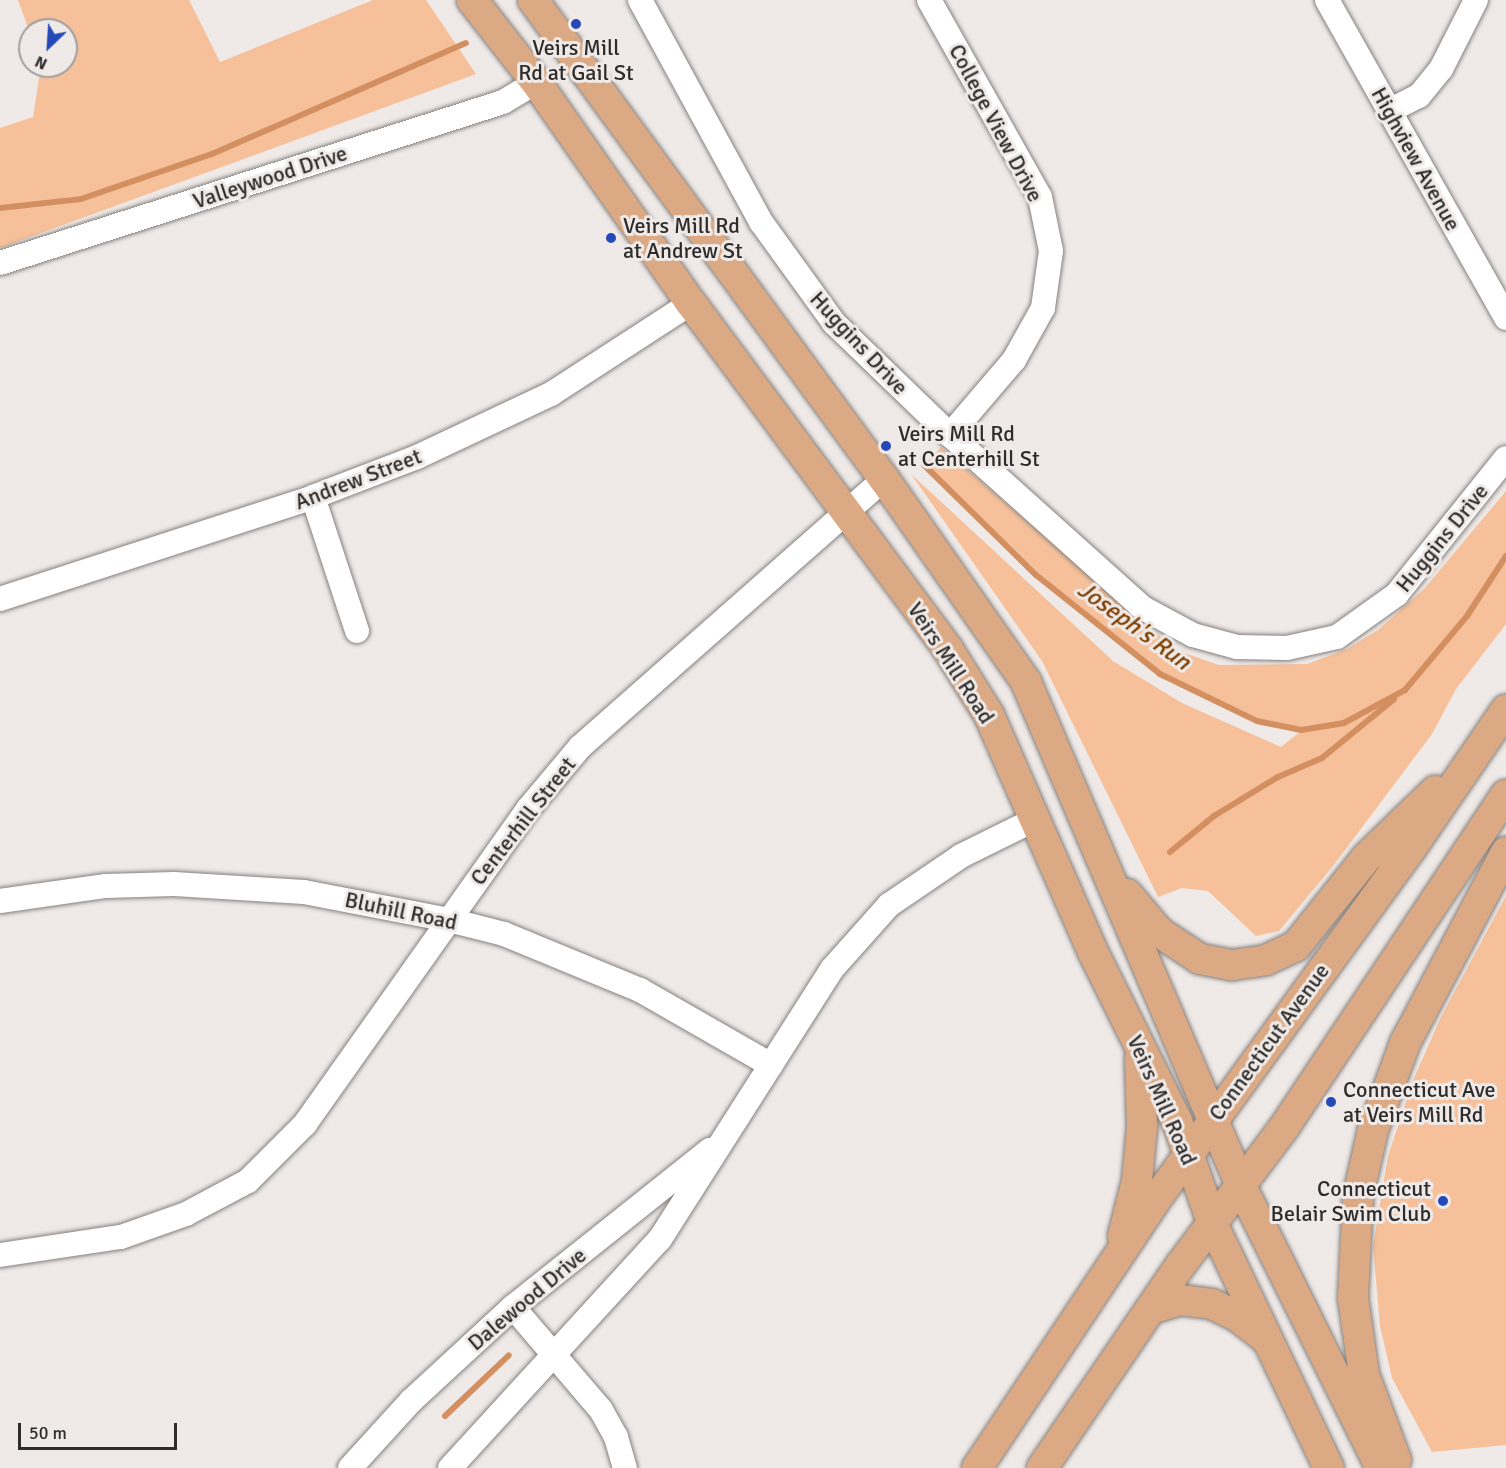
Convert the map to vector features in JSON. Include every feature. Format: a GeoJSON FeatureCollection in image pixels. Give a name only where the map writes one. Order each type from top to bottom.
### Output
{"type":"FeatureCollection","features":[{"type":"Feature","properties":{"kind":"main road","name":"Veirs Mill Road"},"geometry":{"type":"LineString","coordinates":[[472,0],[536,82],[691,303],[845,515],[949,651],[989,715],[1034,820],[1139,1049],[1177,1121],[1213,1225],[1329,1468]]}},
{"type":"Feature","properties":{"kind":"main road","name":"Veirs Mill Road"},"geometry":{"type":"LineString","coordinates":[[533,0],[884,479],[1026,682],[1102,863],[1214,1117],[1242,1188],[1382,1468]]}},
{"type":"Feature","properties":{"kind":"main road","name":"Connecticut Avenue"},"geometry":{"type":"LineString","coordinates":[[977,1468],[1103,1277],[1214,1117],[1487,741],[1506,710]]}},
{"type":"Feature","properties":{"kind":"main road"},"geometry":{"type":"LineString","coordinates":[[1102,863],[1159,932],[1183,951],[1232,965],[1266,960],[1296,946],[1367,857],[1487,741]]}},
{"type":"Feature","properties":{"kind":"main road"},"geometry":{"type":"LineString","coordinates":[[1042,1468],[1151,1309],[1242,1188],[1506,795]]}},
{"type":"Feature","properties":{"kind":"main road"},"geometry":{"type":"LineString","coordinates":[[1399,1468],[1364,1375],[1357,1328],[1353,1260],[1359,1196],[1373,1130],[1406,1043],[1506,852]]}},
{"type":"Feature","properties":{"kind":"main road"},"geometry":{"type":"LineString","coordinates":[[1103,1277],[1126,1228],[1137,1181],[1142,1127],[1139,1049]]}},
{"type":"Feature","properties":{"kind":"main road"},"geometry":{"type":"LineString","coordinates":[[1151,1309],[1180,1300],[1212,1304],[1237,1316],[1269,1341]]}},
{"type":"Feature","properties":{"kind":"street","name":"Huggins Drive"},"geometry":{"type":"LineString","coordinates":[[640,0],[761,222],[797,276],[834,323],[950,435],[1143,608],[1193,635],[1237,647],[1287,648],[1337,637],[1397,594],[1506,458]]}},
{"type":"Feature","properties":{"kind":"street","name":"College View Drive"},"geometry":{"type":"LineString","coordinates":[[929,0],[1040,197],[1051,251],[1043,308],[1014,360],[950,435]]}},
{"type":"Feature","properties":{"kind":"street","name":"Highview Avenue"},"geometry":{"type":"LineString","coordinates":[[1327,0],[1506,318]]}},
{"type":"Feature","properties":{"kind":"street"},"geometry":{"type":"LineString","coordinates":[[1389,111],[1419,96],[1441,69],[1476,0]]}},
{"type":"Feature","properties":{"kind":"street","name":"Valleywood Drive"},"geometry":{"type":"LineString","coordinates":[[0,263],[503,102],[536,82]]}},
{"type":"Feature","properties":{"kind":"street","name":"Andrew Street"},"geometry":{"type":"LineString","coordinates":[[0,599],[313,497],[417,457],[551,394],[691,303]]}},
{"type":"Feature","properties":{"kind":"street","name":"Centerhill Street"},"geometry":{"type":"LineString","coordinates":[[0,1254],[121,1236],[186,1214],[248,1181],[305,1124],[528,809],[580,747],[884,479]]}},
{"type":"Feature","properties":{"kind":"street"},"geometry":{"type":"LineString","coordinates":[[313,497],[357,631]]}},
{"type":"Feature","properties":{"kind":"street","name":"Dalewood Drive"},"geometry":{"type":"LineString","coordinates":[[450,1468],[660,1239],[696,1186],[717,1145],[832,969],[889,905],[961,856],[1034,820]]}},
{"type":"Feature","properties":{"kind":"street","name":"Bluhill Road"},"geometry":{"type":"LineString","coordinates":[[0,901],[106,886],[174,884],[304,892],[449,920],[504,934],[639,990],[771,1065]]}},
{"type":"Feature","properties":{"kind":"street","name":"Dalewood Drive"},"geometry":{"type":"LineString","coordinates":[[350,1468],[411,1401],[513,1307],[717,1145]]}},
{"type":"Feature","properties":{"kind":"street"},"geometry":{"type":"LineString","coordinates":[[513,1307],[601,1410],[616,1437],[625,1468]]}},
{"type":"Feature","properties":{"kind":"shaded area"},"geometry":{"type":"Polygon","coordinates":[[[18,0],[189,0],[220,62],[373,0],[426,0],[476,74],[0,248],[0,128],[33,117],[39,78],[78,78],[78,18],[25,18],[18,0]]]}},
{"type":"Feature","properties":{"kind":"shaded area"},"geometry":{"type":"Polygon","coordinates":[[[941,447],[1176,650],[1219,665],[1307,664],[1347,649],[1378,630],[1424,589],[1506,491],[1506,624],[1456,689],[1432,734],[1333,866],[1279,931],[1256,936],[1208,891],[1182,888],[1158,897],[1042,661],[911,474],[1113,661],[1182,703],[1281,747],[1316,719],[1301,730],[1257,721],[1160,674],[1036,575],[924,465],[941,447]]]}},
{"type":"Feature","properties":{"kind":"shaded area","name":"Connecticut Belair Swim Club"},"geometry":{"type":"Polygon","coordinates":[[[1506,896],[1506,1445],[1432,1452],[1392,1378],[1380,1326],[1373,1246],[1388,1156],[1414,1078],[1441,1017],[1506,896]]]}},
{"type":"Feature","properties":{"kind":"waterway"},"geometry":{"type":"LineString","coordinates":[[0,208],[81,199],[212,154],[466,43]]}},
{"type":"Feature","properties":{"kind":"waterway","name":"Joseph's Run"},"geometry":{"type":"LineString","coordinates":[[924,465],[1036,575],[1160,674],[1257,721],[1301,730],[1344,723],[1405,690],[1467,616],[1506,556]]}},
{"type":"Feature","properties":{"kind":"waterway"},"geometry":{"type":"LineString","coordinates":[[1170,852],[1214,816],[1278,777],[1322,758],[1394,699]]}},
{"type":"Feature","properties":{"kind":"waterway"},"geometry":{"type":"LineString","coordinates":[[445,1416],[509,1355]]}},
{"type":"Feature","properties":{"kind":"place","name":"Veirs Mill Rd at Gail St"},"geometry":{"type":"Point","coordinates":[576,24]}},
{"type":"Feature","properties":{"kind":"place","name":"Veirs Mill Rd at Andrew St"},"geometry":{"type":"Point","coordinates":[611,238]}},
{"type":"Feature","properties":{"kind":"place","name":"Veirs Mill Rd at Centerhill St"},"geometry":{"type":"Point","coordinates":[886,446]}},
{"type":"Feature","properties":{"kind":"place","name":"Connecticut Ave at Veirs Mill Rd"},"geometry":{"type":"Point","coordinates":[1331,1102]}},
{"type":"Feature","properties":{"kind":"place","name":"Connecticut Belair Swim Club"},"geometry":{"type":"Point","coordinates":[1443,1201]}}]}
